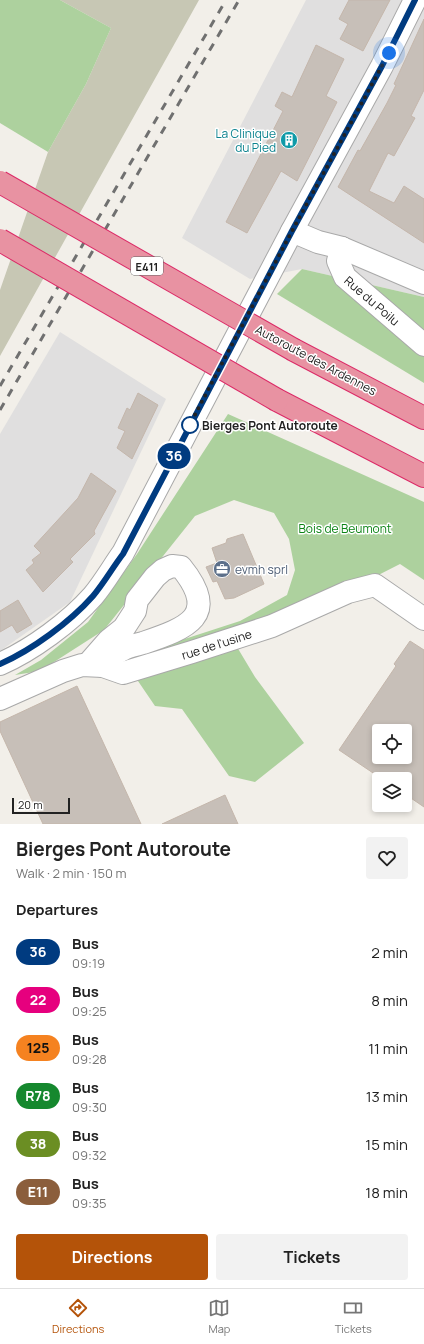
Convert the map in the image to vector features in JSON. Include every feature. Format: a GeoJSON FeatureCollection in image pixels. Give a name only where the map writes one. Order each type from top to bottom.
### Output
{"type":"FeatureCollection","features":[{"type":"Feature","properties":{"kind":"highway","name":"Autoroute des Ardennes"},"geometry":{"type":"LineString","coordinates":[[0,182],[294,350],[424,418]]}},
{"type":"Feature","properties":{"kind":"highway"},"geometry":{"type":"LineString","coordinates":[[0,240],[276,400],[424,476]]}},
{"type":"Feature","properties":{"kind":"street"},"geometry":{"type":"LineString","coordinates":[[0,664],[16,658],[62,625],[93,596],[123,554],[292,231],[382,66],[415,0]]}},
{"type":"Feature","properties":{"kind":"street"},"geometry":{"type":"LineString","coordinates":[[292,231],[318,242],[342,248],[424,283]]}},
{"type":"Feature","properties":{"kind":"street","name":"Rue du Poilu"},"geometry":{"type":"LineString","coordinates":[[342,248],[338,261],[345,277],[424,345]]}},
{"type":"Feature","properties":{"kind":"street"},"geometry":{"type":"LineString","coordinates":[[0,699],[63,671],[96,665],[121,650],[173,633],[192,621],[198,612],[199,602],[196,589],[181,567],[172,566],[163,570],[155,577],[137,600],[135,612],[124,628],[109,640],[96,665]]}},
{"type":"Feature","properties":{"kind":"street","name":"rue de l'usine"},"geometry":{"type":"LineString","coordinates":[[96,665],[123,673],[272,626],[348,592],[375,585],[424,619]]}},
{"type":"Feature","properties":{"kind":"shaded area"},"geometry":{"type":"Polygon","coordinates":[[[60,0],[199,0],[0,356],[0,290],[48,152],[86,84],[111,28],[60,0]]]}},
{"type":"Feature","properties":{"kind":"shaded area"},"geometry":{"type":"Polygon","coordinates":[[[306,0],[424,0],[424,297],[302,269],[250,279],[182,238],[306,0]]]}},
{"type":"Feature","properties":{"kind":"shaded area"},"geometry":{"type":"Polygon","coordinates":[[[60,332],[166,399],[70,602],[0,651],[0,434],[60,332]]]}},
{"type":"Feature","properties":{"kind":"green space"},"geometry":{"type":"Polygon","coordinates":[[[0,0],[60,0],[111,28],[86,84],[48,152],[0,123],[0,0]]]}},
{"type":"Feature","properties":{"kind":"green space"},"geometry":{"type":"Polygon","coordinates":[[[302,269],[424,297],[424,383],[277,294],[302,269]]]}},
{"type":"Feature","properties":{"kind":"green space","name":"Bois de Beumont"},"geometry":{"type":"Polygon","coordinates":[[[228,414],[424,502],[424,580],[400,564],[237,647],[255,677],[304,743],[255,782],[229,776],[182,709],[155,706],[123,659],[240,621],[287,595],[295,570],[289,539],[274,513],[234,500],[195,516],[104,630],[40,671],[15,675],[41,660],[88,622],[137,554],[228,414]]]}},
{"type":"Feature","properties":{"kind":"building"},"geometry":{"type":"Polygon","coordinates":[[[349,0],[390,0],[363,51],[340,39],[348,24],[339,19],[349,0]]]}},
{"type":"Feature","properties":{"kind":"building"},"geometry":{"type":"Polygon","coordinates":[[[424,19],[424,90],[411,116],[415,118],[394,156],[388,153],[369,191],[394,203],[404,186],[424,199],[424,243],[338,187],[358,150],[360,151],[387,103],[396,85],[394,84],[424,19]]]}},
{"type":"Feature","properties":{"kind":"building"},"geometry":{"type":"Polygon","coordinates":[[[316,45],[344,59],[326,96],[337,102],[297,181],[281,171],[247,233],[226,222],[283,111],[275,106],[282,92],[292,97],[316,45]]]}},
{"type":"Feature","properties":{"kind":"building"},"geometry":{"type":"Polygon","coordinates":[[[138,393],[158,405],[132,459],[117,448],[125,431],[118,428],[127,408],[130,410],[138,393]]]}},
{"type":"Feature","properties":{"kind":"building"},"geometry":{"type":"Polygon","coordinates":[[[91,473],[116,491],[94,531],[95,534],[70,559],[73,562],[43,592],[26,570],[34,563],[32,560],[41,553],[34,546],[78,498],[91,473]]]}},
{"type":"Feature","properties":{"kind":"building"},"geometry":{"type":"Polygon","coordinates":[[[243,534],[264,584],[234,598],[225,599],[217,581],[213,582],[206,567],[217,563],[212,548],[226,543],[227,539],[243,534]]]}},
{"type":"Feature","properties":{"kind":"building"},"geometry":{"type":"Polygon","coordinates":[[[18,600],[32,624],[17,633],[12,625],[0,632],[0,611],[18,600]]]}},
{"type":"Feature","properties":{"kind":"building"},"geometry":{"type":"Polygon","coordinates":[[[410,641],[424,650],[424,807],[412,799],[412,772],[372,772],[339,750],[396,666],[394,664],[410,641]]]}},
{"type":"Feature","properties":{"kind":"building"},"geometry":{"type":"Polygon","coordinates":[[[77,686],[141,824],[43,824],[0,731],[0,722],[77,686]]]}},
{"type":"Feature","properties":{"kind":"building"},"geometry":{"type":"Polygon","coordinates":[[[225,795],[238,824],[162,824],[225,795]]]}},
{"type":"Feature","properties":{"kind":"railway"},"geometry":{"type":"LineString","coordinates":[[0,386],[226,0]]}},
{"type":"Feature","properties":{"kind":"railway"},"geometry":{"type":"LineString","coordinates":[[0,410],[239,0]]}},
{"type":"Feature","properties":{"kind":"bus line","name":"36"},"geometry":{"type":"LineString","coordinates":[[0,664],[16,658],[62,625],[93,596],[123,554],[292,231],[382,66],[415,0]]}},
{"type":"Feature","properties":{"kind":"place","name":"La Clinique du Pied"},"geometry":{"type":"Point","coordinates":[289,140]}},
{"type":"Feature","properties":{"kind":"place","name":"Bierges Pont Autoroute"},"geometry":{"type":"Point","coordinates":[190,425]}},
{"type":"Feature","properties":{"kind":"place","name":"evmh sprl"},"geometry":{"type":"Point","coordinates":[222,569]}},
{"type":"Feature","properties":{"kind":"route"},"geometry":{"type":"LineString","coordinates":[[190,425],[189,426],[292,231],[389,53]]}}]}
